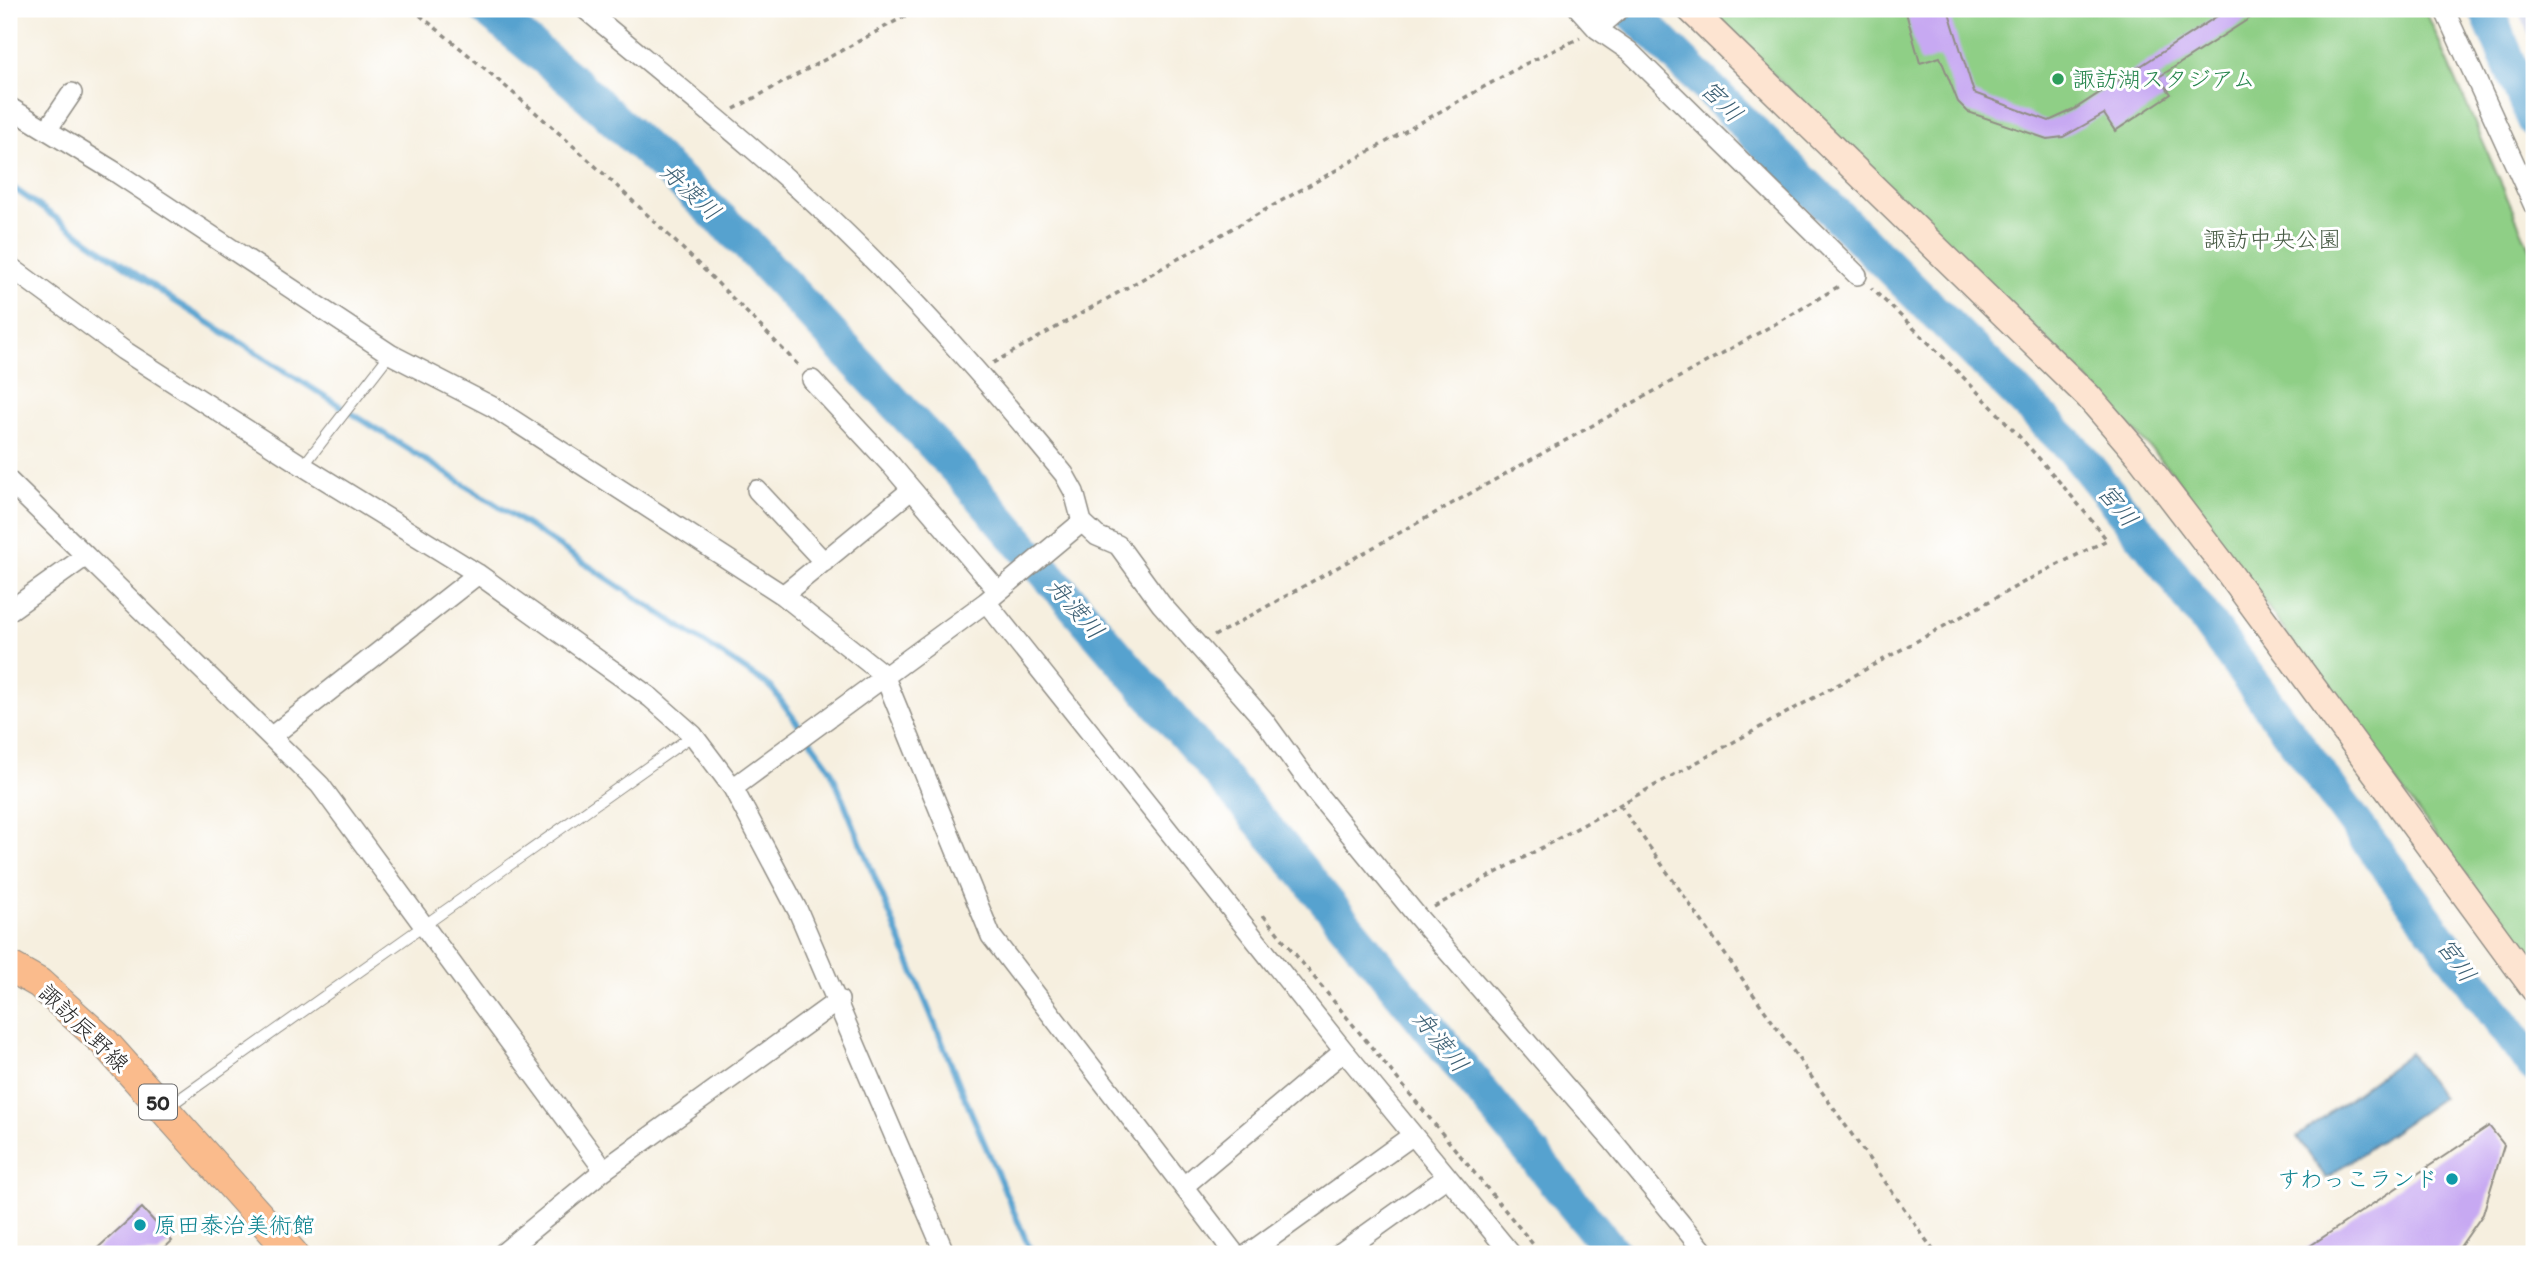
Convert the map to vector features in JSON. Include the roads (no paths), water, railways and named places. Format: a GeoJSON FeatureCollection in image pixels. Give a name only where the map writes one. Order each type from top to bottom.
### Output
{"type":"FeatureCollection","features":[{"type":"Feature","properties":{"kind":"main road","name":"諏訪辰野線"},"geometry":{"type":"LineString","coordinates":[[9,966],[39,983],[104,1042],[293,1254]]}},
{"type":"Feature","properties":{"kind":"street"},"geometry":{"type":"LineString","coordinates":[[585,9],[716,118],[857,244],[979,370],[1064,474],[1074,492],[1077,525]]}},
{"type":"Feature","properties":{"kind":"street"},"geometry":{"type":"LineString","coordinates":[[1579,9],[1629,51],[1857,275]]}},
{"type":"Feature","properties":{"kind":"street"},"geometry":{"type":"LineString","coordinates":[[1601,26],[1620,9]]}},
{"type":"Feature","properties":{"kind":"street"},"geometry":{"type":"LineString","coordinates":[[1690,9],[2088,396],[2122,435],[2221,562],[2534,989]]}},
{"type":"Feature","properties":{"kind":"street"},"geometry":{"type":"LineString","coordinates":[[2444,9],[2534,206]]}},
{"type":"Feature","properties":{"kind":"street"},"geometry":{"type":"LineString","coordinates":[[47,130],[72,93]]}},
{"type":"Feature","properties":{"kind":"street"},"geometry":{"type":"LineString","coordinates":[[9,107],[117,173],[390,354],[493,407],[783,595],[884,675],[992,936],[1235,1254]]}},
{"type":"Feature","properties":{"kind":"street"},"geometry":{"type":"LineString","coordinates":[[9,266],[123,350],[303,467],[478,574],[651,698],[694,735],[733,788],[798,911],[839,1000],[945,1254]]}},
{"type":"Feature","properties":{"kind":"street"},"geometry":{"type":"LineString","coordinates":[[812,380],[911,490],[997,592],[1344,1051],[1511,1254]]}},
{"type":"Feature","properties":{"kind":"street"},"geometry":{"type":"LineString","coordinates":[[9,481],[320,785],[604,1170]]}},
{"type":"Feature","properties":{"kind":"street"},"geometry":{"type":"LineString","coordinates":[[757,490],[824,562]]}},
{"type":"Feature","properties":{"kind":"street"},"geometry":{"type":"LineString","coordinates":[[783,595],[911,490]]}},
{"type":"Feature","properties":{"kind":"street"},"geometry":{"type":"LineString","coordinates":[[733,788],[997,592],[1077,525]]}},
{"type":"Feature","properties":{"kind":"street"},"geometry":{"type":"LineString","coordinates":[[1077,525],[1118,545],[1161,604],[1263,719],[1318,794],[1417,916],[1612,1140],[1706,1254]]}},
{"type":"Feature","properties":{"kind":"street"},"geometry":{"type":"LineString","coordinates":[[9,611],[86,556]]}},
{"type":"Feature","properties":{"kind":"street"},"geometry":{"type":"LineString","coordinates":[[272,736],[478,574]]}},
{"type":"Feature","properties":{"kind":"street"},"geometry":{"type":"LineString","coordinates":[[502,1254],[604,1170],[839,1000]]}},
{"type":"Feature","properties":{"kind":"street"},"geometry":{"type":"LineString","coordinates":[[1184,1186],[1344,1051]]}},
{"type":"Feature","properties":{"kind":"street"},"geometry":{"type":"LineString","coordinates":[[1248,1254],[1413,1135]]}},
{"type":"Feature","properties":{"kind":"street"},"geometry":{"type":"LineString","coordinates":[[1339,1254],[1447,1177]]}},
{"type":"Feature","properties":{"kind":"lane"},"geometry":{"type":"LineString","coordinates":[[303,467],[390,354]]}},
{"type":"Feature","properties":{"kind":"lane"},"geometry":{"type":"LineString","coordinates":[[164,1110],[424,923],[694,735]]}},
{"type":"Feature","properties":{"kind":"water"},"geometry":{"type":"Polygon","coordinates":[[[2410,1053],[2442,1098],[2326,1178],[2297,1137],[2410,1053]]]}},
{"type":"Feature","properties":{"kind":"waterway","name":"舟渡川"},"geometry":{"type":"LineString","coordinates":[[486,9],[574,82],[745,242],[961,474],[1283,848],[1614,1254]]}},
{"type":"Feature","properties":{"kind":"waterway","name":"宮川"},"geometry":{"type":"LineString","coordinates":[[1629,9],[2073,449],[2156,552],[2534,1066]]}},
{"type":"Feature","properties":{"kind":"waterway"},"geometry":{"type":"LineString","coordinates":[[2486,9],[2534,121]]}},
{"type":"Feature","properties":{"kind":"waterway"},"geometry":{"type":"LineString","coordinates":[[9,185],[173,300],[506,511],[771,687],[830,768],[1032,1254]]}},
{"type":"Feature","properties":{"kind":"place","name":"諏訪湖スタジアム"},"geometry":{"type":"Point","coordinates":[2058,79]}},
{"type":"Feature","properties":{"kind":"place","name":"すわっこランド"},"geometry":{"type":"Point","coordinates":[2452,1179]}},
{"type":"Feature","properties":{"kind":"place","name":"原田泰治美術館"},"geometry":{"type":"Point","coordinates":[140,1225]}},
{"type":"Feature","properties":{"kind":"park label","name":"諏訪中央公園"},"geometry":{"type":"Point","coordinates":[2272,239]}}]}
